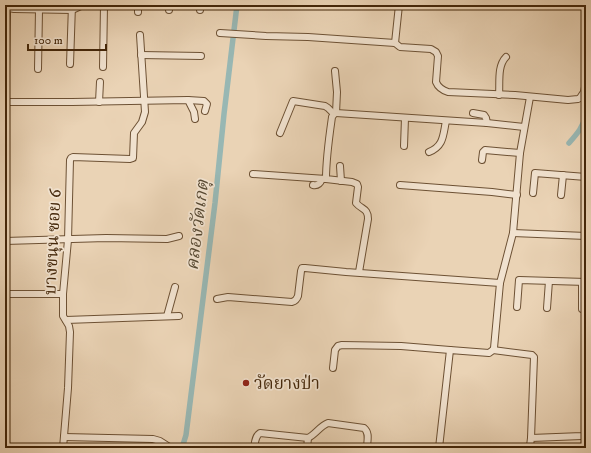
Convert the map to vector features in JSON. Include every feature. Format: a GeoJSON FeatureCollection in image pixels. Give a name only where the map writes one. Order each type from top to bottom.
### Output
{"type":"FeatureCollection","features":[{"type":"Feature","properties":{"kind":"street"},"geometry":{"type":"LineString","coordinates":[[6,69],[6,7],[14,9],[39,10],[72,8],[83,5]]}},
{"type":"Feature","properties":{"kind":"street"},"geometry":{"type":"LineString","coordinates":[[102,67],[104,5]]}},
{"type":"Feature","properties":{"kind":"street"},"geometry":{"type":"LineString","coordinates":[[395,43],[399,5]]}},
{"type":"Feature","properties":{"kind":"street"},"geometry":{"type":"LineString","coordinates":[[70,64],[72,8]]}},
{"type":"Feature","properties":{"kind":"street"},"geometry":{"type":"LineString","coordinates":[[38,68],[39,10]]}},
{"type":"Feature","properties":{"kind":"street"},"geometry":{"type":"LineString","coordinates":[[220,32],[280,37],[308,37],[395,43],[400,47],[431,49],[436,52],[438,56],[436,82],[438,86],[444,91],[448,92],[515,95],[568,100],[578,99],[584,92],[586,71]]}},
{"type":"Feature","properties":{"kind":"street","name":"บางขนุน ซอย 6"},"geometry":{"type":"LineString","coordinates":[[63,448],[68,388],[70,332],[69,326],[63,314],[63,294],[68,239],[70,160],[73,157],[132,158],[134,133],[142,122],[145,112],[140,35]]}},
{"type":"Feature","properties":{"kind":"street"},"geometry":{"type":"LineString","coordinates":[[141,55],[201,56]]}},
{"type":"Feature","properties":{"kind":"street"},"geometry":{"type":"LineString","coordinates":[[499,95],[501,67],[503,60],[506,57]]}},
{"type":"Feature","properties":{"kind":"street"},"geometry":{"type":"LineString","coordinates":[[313,185],[319,185],[324,179],[332,117],[335,114],[337,92],[335,71]]}},
{"type":"Feature","properties":{"kind":"street"},"geometry":{"type":"LineString","coordinates":[[99,102],[100,82]]}},
{"type":"Feature","properties":{"kind":"street"},"geometry":{"type":"LineString","coordinates":[[493,350],[500,283],[513,233],[520,153],[530,97]]}},
{"type":"Feature","properties":{"kind":"street"},"geometry":{"type":"LineString","coordinates":[[188,100],[194,112],[195,119]]}},
{"type":"Feature","properties":{"kind":"street"},"geometry":{"type":"LineString","coordinates":[[5,102],[188,100],[206,102],[205,112]]}},
{"type":"Feature","properties":{"kind":"street"},"geometry":{"type":"LineString","coordinates":[[280,133],[293,101],[324,106],[335,114],[487,123],[524,127]]}},
{"type":"Feature","properties":{"kind":"street"},"geometry":{"type":"LineString","coordinates":[[473,113],[484,115],[487,123]]}},
{"type":"Feature","properties":{"kind":"street"},"geometry":{"type":"LineString","coordinates":[[404,146],[405,118]]}},
{"type":"Feature","properties":{"kind":"street"},"geometry":{"type":"LineString","coordinates":[[429,152],[438,148],[442,142],[446,121]]}},
{"type":"Feature","properties":{"kind":"street"},"geometry":{"type":"LineString","coordinates":[[482,160],[483,152],[485,150],[520,153]]}},
{"type":"Feature","properties":{"kind":"street"},"geometry":{"type":"LineString","coordinates":[[340,166],[341,181]]}},
{"type":"Feature","properties":{"kind":"street"},"geometry":{"type":"LineString","coordinates":[[533,193],[535,173],[586,177]]}},
{"type":"Feature","properties":{"kind":"street"},"geometry":{"type":"LineString","coordinates":[[253,174],[324,179],[352,182],[357,184],[356,203],[364,208],[368,214],[360,272]]}},
{"type":"Feature","properties":{"kind":"street"},"geometry":{"type":"LineString","coordinates":[[561,195],[563,175]]}},
{"type":"Feature","properties":{"kind":"street"},"geometry":{"type":"LineString","coordinates":[[400,185],[516,195]]}},
{"type":"Feature","properties":{"kind":"street"},"geometry":{"type":"LineString","coordinates":[[513,233],[586,236]]}},
{"type":"Feature","properties":{"kind":"street"},"geometry":{"type":"LineString","coordinates":[[5,241],[68,239],[167,239],[178,236]]}},
{"type":"Feature","properties":{"kind":"street"},"geometry":{"type":"LineString","coordinates":[[217,299],[228,297],[292,302],[297,299],[302,268],[500,283]]}},
{"type":"Feature","properties":{"kind":"street"},"geometry":{"type":"LineString","coordinates":[[517,307],[519,280],[584,282],[582,309]]}},
{"type":"Feature","properties":{"kind":"street"},"geometry":{"type":"LineString","coordinates":[[547,308],[549,281]]}},
{"type":"Feature","properties":{"kind":"street"},"geometry":{"type":"LineString","coordinates":[[167,316],[175,287]]}},
{"type":"Feature","properties":{"kind":"street"},"geometry":{"type":"LineString","coordinates":[[5,294],[63,294]]}},
{"type":"Feature","properties":{"kind":"street"},"geometry":{"type":"LineString","coordinates":[[66,320],[179,316]]}},
{"type":"Feature","properties":{"kind":"street"},"geometry":{"type":"LineString","coordinates":[[333,368],[335,350],[342,344],[401,346],[489,353],[493,350],[532,355],[534,357],[531,444],[528,448],[519,448]]}},
{"type":"Feature","properties":{"kind":"street"},"geometry":{"type":"LineString","coordinates":[[439,448],[450,350]]}},
{"type":"Feature","properties":{"kind":"street"},"geometry":{"type":"LineString","coordinates":[[254,448],[256,438],[260,433],[308,438],[328,423],[364,428],[368,434],[367,448]]}},
{"type":"Feature","properties":{"kind":"street"},"geometry":{"type":"LineString","coordinates":[[531,438],[582,436],[586,433]]}},
{"type":"Feature","properties":{"kind":"street"},"geometry":{"type":"LineString","coordinates":[[64,437],[153,439],[160,441],[171,448]]}},
{"type":"Feature","properties":{"kind":"street"},"geometry":{"type":"LineString","coordinates":[[307,448],[308,438]]}},
{"type":"Feature","properties":{"kind":"shaded area"},"geometry":{"type":"Polygon","coordinates":[[[5,5],[72,5],[72,10],[14,9],[5,5]]]}},
{"type":"Feature","properties":{"kind":"waterway","name":"คลองวัดเกตุ"},"geometry":{"type":"LineString","coordinates":[[182,448],[186,435],[215,203],[237,5]]}},
{"type":"Feature","properties":{"kind":"waterway"},"geometry":{"type":"LineString","coordinates":[[569,143],[582,126],[586,114]]}},
{"type":"Feature","properties":{"kind":"place","name":"วัดยางป่า"},"geometry":{"type":"Point","coordinates":[246,383]}}]}
